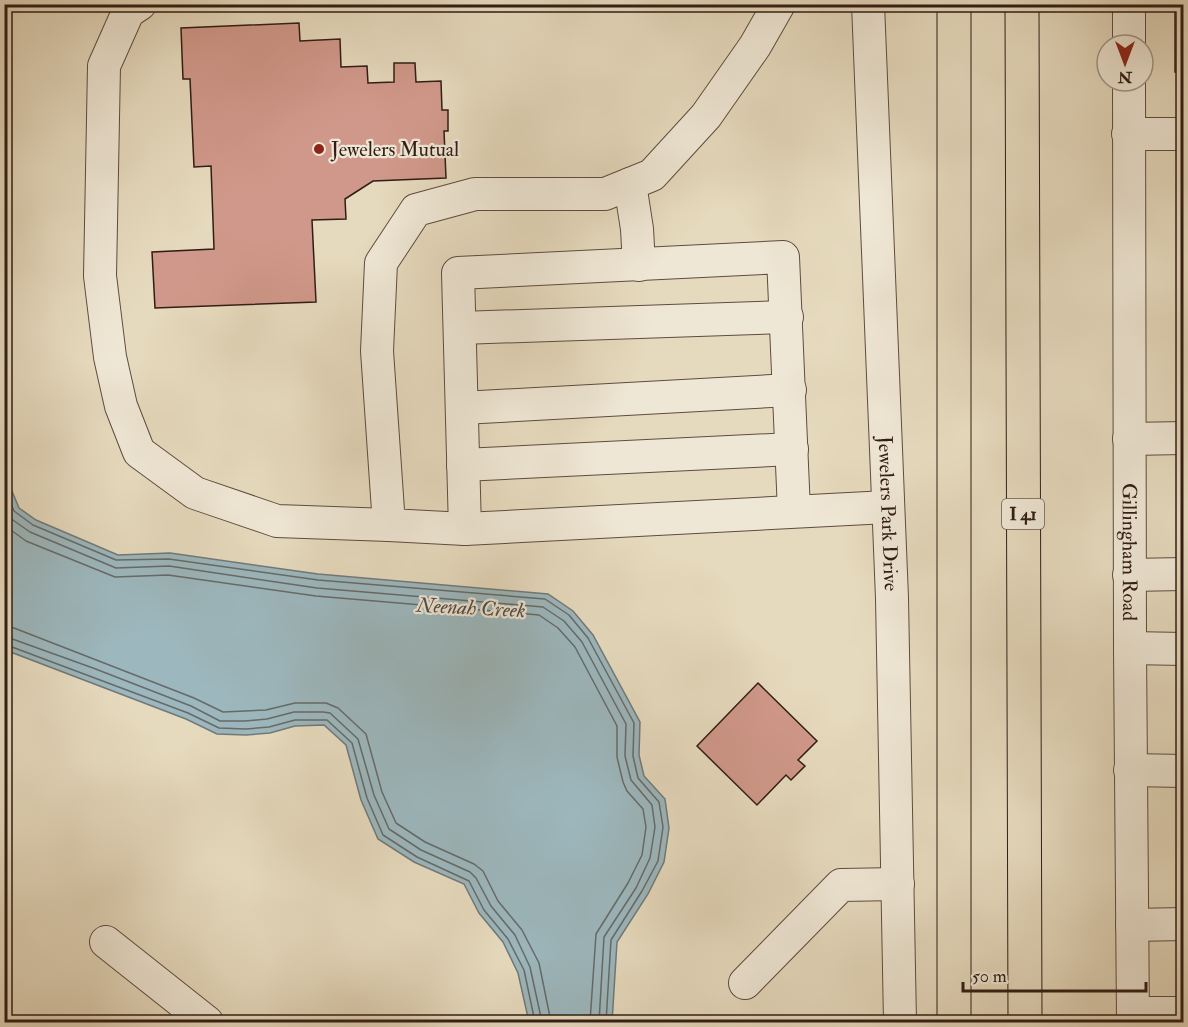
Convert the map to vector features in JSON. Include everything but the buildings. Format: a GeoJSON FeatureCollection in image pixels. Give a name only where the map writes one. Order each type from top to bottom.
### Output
{"type":"FeatureCollection","features":[{"type":"Feature","properties":{"kind":"highway"},"geometry":{"type":"LineString","coordinates":[[954,4],[954,1023]]}},
{"type":"Feature","properties":{"kind":"highway","name":"I 41"},"geometry":{"type":"LineString","coordinates":[[1022,4],[1025,1023]]}},
{"type":"Feature","properties":{"kind":"street"},"geometry":{"type":"LineString","coordinates":[[140,4],[128,12],[104,66],[100,276],[110,357],[121,406],[139,453],[195,493],[277,521],[465,529],[888,507]]}},
{"type":"Feature","properties":{"kind":"street"},"geometry":{"type":"LineString","coordinates":[[389,525],[377,351],[381,263],[416,210],[475,195],[605,194],[651,175],[706,116],[755,46],[779,4]]}},
{"type":"Feature","properties":{"kind":"street","name":"Jewelers Park Drive"},"geometry":{"type":"LineString","coordinates":[[868,4],[892,598],[900,1023]]}},
{"type":"Feature","properties":{"kind":"street"},"geometry":{"type":"LineString","coordinates":[[1129,4],[1129,33]]}},
{"type":"Feature","properties":{"kind":"street","name":"Gillingham Road"},"geometry":{"type":"LineString","coordinates":[[1129,93],[1129,574],[1133,1018]]}},
{"type":"Feature","properties":{"kind":"street"},"geometry":{"type":"LineString","coordinates":[[1128,135],[1184,134]]}},
{"type":"Feature","properties":{"kind":"street"},"geometry":{"type":"LineString","coordinates":[[630,184],[637,229],[639,265]]}},
{"type":"Feature","properties":{"kind":"street"},"geometry":{"type":"LineString","coordinates":[[465,529],[458,273],[783,257],[794,511]]}},
{"type":"Feature","properties":{"kind":"street"},"geometry":{"type":"LineString","coordinates":[[460,328],[787,316]]}},
{"type":"Feature","properties":{"kind":"street"},"geometry":{"type":"LineString","coordinates":[[462,408],[790,390]]}},
{"type":"Feature","properties":{"kind":"street"},"geometry":{"type":"LineString","coordinates":[[1129,439],[1184,438]]}},
{"type":"Feature","properties":{"kind":"street"},"geometry":{"type":"LineString","coordinates":[[463,465],[792,449]]}},
{"type":"Feature","properties":{"kind":"street"},"geometry":{"type":"LineString","coordinates":[[1129,574],[1184,574]]}},
{"type":"Feature","properties":{"kind":"street"},"geometry":{"type":"LineString","coordinates":[[1130,648],[1184,649]]}},
{"type":"Feature","properties":{"kind":"street"},"geometry":{"type":"LineString","coordinates":[[1131,771],[1184,771]]}},
{"type":"Feature","properties":{"kind":"street"},"geometry":{"type":"LineString","coordinates":[[745,983],[841,885],[898,884]]}},
{"type":"Feature","properties":{"kind":"street"},"geometry":{"type":"LineString","coordinates":[[1132,925],[1184,924]]}},
{"type":"Feature","properties":{"kind":"street"},"geometry":{"type":"LineString","coordinates":[[106,942],[207,1023]]}},
{"type":"Feature","properties":{"kind":"street"},"geometry":{"type":"LineString","coordinates":[[1133,1018],[1184,1013]]}},
{"type":"Feature","properties":{"kind":"water","name":"Neenah Creek"},"geometry":{"type":"Polygon","coordinates":[[[4,472],[19,508],[36,520],[118,555],[170,553],[318,574],[548,594],[573,611],[593,635],[640,722],[639,755],[644,776],[665,799],[669,828],[664,862],[648,894],[617,942],[612,1022],[529,1022],[518,973],[503,942],[479,913],[464,884],[414,862],[378,839],[361,800],[346,745],[324,725],[295,726],[270,733],[217,734],[186,719],[8,651],[4,647],[4,472]]]}},
{"type":"Feature","properties":{"kind":"place","name":"Jewelers Mutual"},"geometry":{"type":"Point","coordinates":[319,149]}}]}
